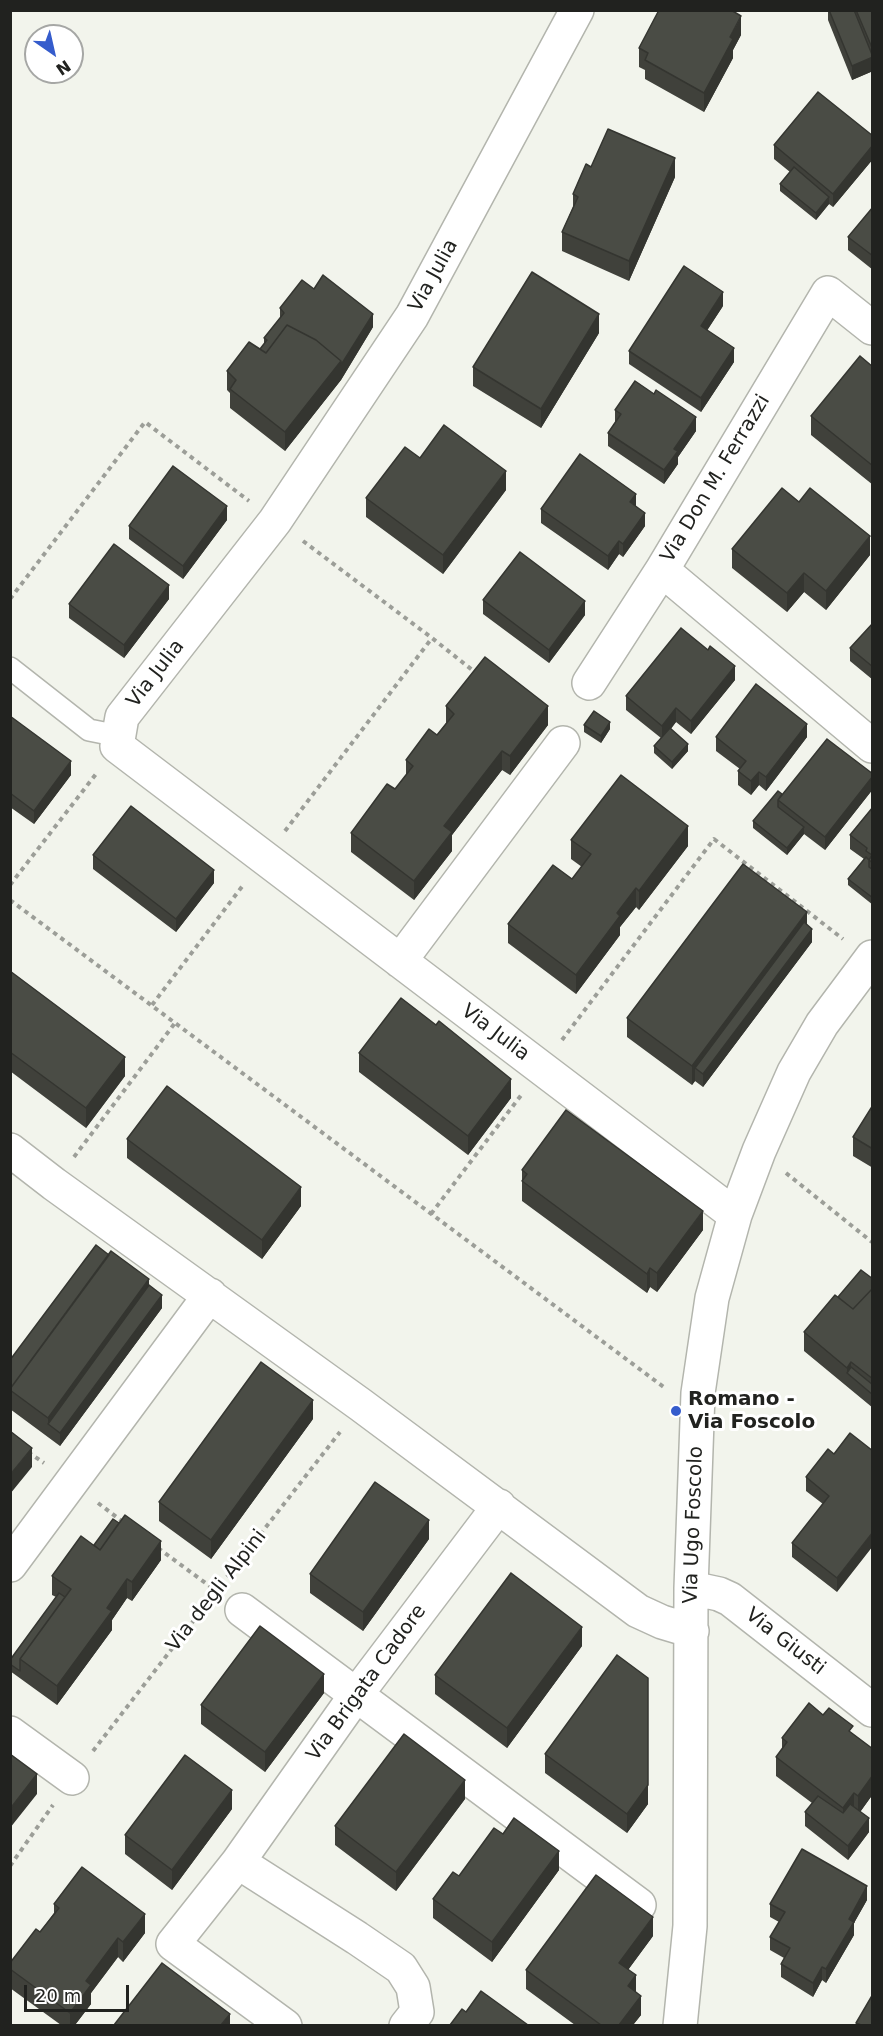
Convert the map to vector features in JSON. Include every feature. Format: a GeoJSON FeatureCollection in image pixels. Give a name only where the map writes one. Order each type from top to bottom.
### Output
{"type":"FeatureCollection","features":[{"type":"Feature","properties":{"kind":"street","name":"Via Julia"},"geometry":{"type":"LineString","coordinates":[[577,10],[412,316],[275,521],[122,717],[118,741],[265,858],[735,1215]]}},
{"type":"Feature","properties":{"kind":"street","name":"Via Don M. Ferrazzi"},"geometry":{"type":"LineString","coordinates":[[873,328],[828,293],[662,570],[873,746]]}},
{"type":"Feature","properties":{"kind":"street"},"geometry":{"type":"LineString","coordinates":[[589,683],[662,570]]}},
{"type":"Feature","properties":{"kind":"street"},"geometry":{"type":"LineString","coordinates":[[400,961],[563,743]]}},
{"type":"Feature","properties":{"kind":"street","name":"Via Ugo Foscolo"},"geometry":{"type":"LineString","coordinates":[[680,2025],[690,1926],[691,1588],[698,1393],[712,1298],[735,1215],[759,1151],[794,1072],[822,1024],[871,958]]}},
{"type":"Feature","properties":{"kind":"street"},"geometry":{"type":"LineString","coordinates":[[10,1150],[499,1506],[638,1611],[662,1622],[692,1631]]}},
{"type":"Feature","properties":{"kind":"street"},"geometry":{"type":"LineString","coordinates":[[10,1565],[210,1295]]}},
{"type":"Feature","properties":{"kind":"street","name":"Via Brigata Cadore"},"geometry":{"type":"LineString","coordinates":[[285,2025],[173,1944],[238,1862],[357,1695],[499,1506]]}},
{"type":"Feature","properties":{"kind":"street","name":"Via Giusti"},"geometry":{"type":"LineString","coordinates":[[691,1588],[730,1599],[873,1710]]}},
{"type":"Feature","properties":{"kind":"street"},"geometry":{"type":"LineString","coordinates":[[229,1600],[639,1905]]}},
{"type":"Feature","properties":{"kind":"street"},"geometry":{"type":"LineString","coordinates":[[10,1733],[72,1778]]}},
{"type":"Feature","properties":{"kind":"street"},"geometry":{"type":"LineString","coordinates":[[238,1862],[401,1968],[413,1987],[417,2012],[406,2025]]}},
{"type":"Feature","properties":{"kind":"lane"},"geometry":{"type":"LineString","coordinates":[[10,668],[89,730],[118,741]]}},
{"type":"Feature","properties":{"kind":"path"},"geometry":{"type":"LineString","coordinates":[[152,1005],[432,638]]}},
{"type":"Feature","properties":{"kind":"path"},"geometry":{"type":"LineString","coordinates":[[10,885],[118,741]]}},
{"type":"Feature","properties":{"kind":"path"},"geometry":{"type":"LineString","coordinates":[[431,1214],[714,839],[871,958]]}},
{"type":"Feature","properties":{"kind":"path"},"geometry":{"type":"LineString","coordinates":[[10,900],[670,1392],[698,1393]]}},
{"type":"Feature","properties":{"kind":"path"},"geometry":{"type":"LineString","coordinates":[[54,1184],[175,1023]]}},
{"type":"Feature","properties":{"kind":"path"},"geometry":{"type":"LineString","coordinates":[[759,1151],[873,1242]]}},
{"type":"Feature","properties":{"kind":"path","name":"Via degli Alpini"},"geometry":{"type":"LineString","coordinates":[[10,1866],[72,1778],[229,1600],[361,1405]]}},
{"type":"Feature","properties":{"kind":"path"},"geometry":{"type":"LineString","coordinates":[[19,1445],[125,1524]]}},
{"type":"Feature","properties":{"kind":"path"},"geometry":{"type":"LineString","coordinates":[[153,1544],[229,1600]]}},
{"type":"Feature","properties":{"kind":"building"},"geometry":{"type":"Polygon","coordinates":[[[659,10],[731,10],[741,16],[730,37],[733,39],[704,93],[645,60],[648,53],[639,48],[659,10]]]}},
{"type":"Feature","properties":{"kind":"building"},"geometry":{"type":"Polygon","coordinates":[[[829,10],[854,10],[873,57],[852,66],[829,10]]]}},
{"type":"Feature","properties":{"kind":"building"},"geometry":{"type":"Polygon","coordinates":[[[856,10],[873,10],[873,50],[856,10]]]}},
{"type":"Feature","properties":{"kind":"building"},"geometry":{"type":"Polygon","coordinates":[[[818,92],[873,136],[873,145],[833,194],[774,145],[818,92]]]}},
{"type":"Feature","properties":{"kind":"building"},"geometry":{"type":"Polygon","coordinates":[[[608,129],[675,158],[629,261],[562,232],[578,197],[573,194],[586,164],[591,167],[608,129]]]}},
{"type":"Feature","properties":{"kind":"building"},"geometry":{"type":"Polygon","coordinates":[[[794,167],[829,197],[816,213],[780,184],[794,167]]]}},
{"type":"Feature","properties":{"kind":"building"},"geometry":{"type":"Polygon","coordinates":[[[873,207],[873,256],[848,237],[873,207]]]}},
{"type":"Feature","properties":{"kind":"building"},"geometry":{"type":"Polygon","coordinates":[[[684,266],[723,292],[701,326],[734,348],[701,398],[629,351],[684,266]]]}},
{"type":"Feature","properties":{"kind":"building"},"geometry":{"type":"Polygon","coordinates":[[[532,272],[599,314],[541,409],[473,367],[532,272]]]}},
{"type":"Feature","properties":{"kind":"building"},"geometry":{"type":"Polygon","coordinates":[[[323,275],[373,314],[341,365],[341,361],[316,340],[287,325],[266,353],[260,349],[267,340],[264,338],[284,313],[280,308],[302,280],[314,289],[323,275]]]}},
{"type":"Feature","properties":{"kind":"building"},"geometry":{"type":"Polygon","coordinates":[[[287,325],[316,340],[341,361],[285,432],[230,389],[236,380],[227,371],[249,342],[266,353],[287,325]]]}},
{"type":"Feature","properties":{"kind":"building"},"geometry":{"type":"Polygon","coordinates":[[[860,356],[873,367],[873,466],[811,416],[860,356]]]}},
{"type":"Feature","properties":{"kind":"building"},"geometry":{"type":"Polygon","coordinates":[[[635,381],[654,394],[656,390],[696,417],[674,449],[678,451],[664,470],[608,433],[621,414],[615,410],[635,381]]]}},
{"type":"Feature","properties":{"kind":"building"},"geometry":{"type":"Polygon","coordinates":[[[444,425],[506,471],[443,555],[366,498],[405,447],[420,458],[444,425]]]}},
{"type":"Feature","properties":{"kind":"building"},"geometry":{"type":"Polygon","coordinates":[[[580,454],[636,494],[630,502],[645,513],[623,544],[619,541],[608,556],[541,509],[580,454]]]}},
{"type":"Feature","properties":{"kind":"building"},"geometry":{"type":"Polygon","coordinates":[[[173,466],[227,506],[183,566],[129,526],[173,466]]]}},
{"type":"Feature","properties":{"kind":"building"},"geometry":{"type":"Polygon","coordinates":[[[782,488],[799,502],[810,488],[870,536],[826,591],[804,573],[787,593],[732,549],[782,488]]]}},
{"type":"Feature","properties":{"kind":"building"},"geometry":{"type":"Polygon","coordinates":[[[114,544],[169,585],[124,645],[69,604],[114,544]]]}},
{"type":"Feature","properties":{"kind":"building"},"geometry":{"type":"Polygon","coordinates":[[[520,552],[585,601],[549,650],[483,600],[520,552]]]}},
{"type":"Feature","properties":{"kind":"building"},"geometry":{"type":"Polygon","coordinates":[[[873,623],[873,667],[850,648],[873,623]]]}},
{"type":"Feature","properties":{"kind":"building"},"geometry":{"type":"Polygon","coordinates":[[[681,628],[708,650],[710,646],[735,666],[691,721],[676,708],[662,726],[626,696],[681,628]]]}},
{"type":"Feature","properties":{"kind":"building"},"geometry":{"type":"Polygon","coordinates":[[[485,657],[548,706],[510,756],[502,751],[444,826],[452,832],[414,881],[351,833],[387,784],[395,789],[413,766],[406,760],[429,729],[437,735],[454,714],[446,706],[485,657]]]}},
{"type":"Feature","properties":{"kind":"building"},"geometry":{"type":"Polygon","coordinates":[[[756,684],[807,724],[766,777],[759,772],[751,781],[738,771],[746,761],[716,737],[756,684]]]}},
{"type":"Feature","properties":{"kind":"building"},"geometry":{"type":"Polygon","coordinates":[[[594,711],[610,722],[601,736],[584,725],[594,711]]]}},
{"type":"Feature","properties":{"kind":"building"},"geometry":{"type":"Polygon","coordinates":[[[10,716],[71,761],[34,811],[10,793],[10,716]]]}},
{"type":"Feature","properties":{"kind":"building"},"geometry":{"type":"Polygon","coordinates":[[[670,728],[688,744],[672,762],[654,746],[670,728]]]}},
{"type":"Feature","properties":{"kind":"building"},"geometry":{"type":"Polygon","coordinates":[[[827,739],[873,776],[825,837],[778,800],[827,739]]]}},
{"type":"Feature","properties":{"kind":"building"},"geometry":{"type":"Polygon","coordinates":[[[621,775],[688,826],[639,891],[636,888],[617,913],[620,916],[576,975],[508,924],[553,865],[572,879],[591,854],[571,840],[621,775]]]}},
{"type":"Feature","properties":{"kind":"building"},"geometry":{"type":"Polygon","coordinates":[[[778,791],[782,794],[778,800],[778,807],[804,827],[787,848],[753,821],[778,791]]]}},
{"type":"Feature","properties":{"kind":"building"},"geometry":{"type":"Polygon","coordinates":[[[131,806],[214,870],[176,919],[93,855],[131,806]]]}},
{"type":"Feature","properties":{"kind":"building"},"geometry":{"type":"Polygon","coordinates":[[[873,807],[873,863],[869,860],[872,855],[866,851],[867,848],[850,835],[873,807]]]}},
{"type":"Feature","properties":{"kind":"building"},"geometry":{"type":"Polygon","coordinates":[[[866,857],[869,860],[869,867],[873,870],[873,898],[848,879],[866,857]]]}},
{"type":"Feature","properties":{"kind":"building"},"geometry":{"type":"Polygon","coordinates":[[[743,864],[807,912],[692,1066],[627,1018],[743,864]]]}},
{"type":"Feature","properties":{"kind":"building"},"geometry":{"type":"Polygon","coordinates":[[[804,922],[812,929],[703,1074],[695,1068],[804,922]]]}},
{"type":"Feature","properties":{"kind":"building"},"geometry":{"type":"Polygon","coordinates":[[[10,971],[125,1057],[86,1108],[10,1052],[10,971]]]}},
{"type":"Feature","properties":{"kind":"building"},"geometry":{"type":"Polygon","coordinates":[[[401,998],[436,1025],[439,1021],[511,1079],[468,1136],[359,1053],[401,998]]]}},
{"type":"Feature","properties":{"kind":"building"},"geometry":{"type":"Polygon","coordinates":[[[167,1086],[301,1187],[262,1240],[127,1139],[167,1086]]]}},
{"type":"Feature","properties":{"kind":"building"},"geometry":{"type":"Polygon","coordinates":[[[873,1105],[873,1149],[853,1137],[873,1105]]]}},
{"type":"Feature","properties":{"kind":"building"},"geometry":{"type":"Polygon","coordinates":[[[566,1110],[703,1211],[657,1273],[650,1268],[647,1274],[522,1181],[527,1174],[522,1170],[566,1110]]]}},
{"type":"Feature","properties":{"kind":"building"},"geometry":{"type":"Polygon","coordinates":[[[96,1245],[109,1255],[10,1389],[10,1360],[96,1245]]]}},
{"type":"Feature","properties":{"kind":"building"},"geometry":{"type":"Polygon","coordinates":[[[111,1251],[149,1279],[48,1418],[10,1389],[111,1251]]]}},
{"type":"Feature","properties":{"kind":"building"},"geometry":{"type":"Polygon","coordinates":[[[861,1270],[873,1279],[873,1288],[853,1309],[838,1297],[861,1270]]]}},
{"type":"Feature","properties":{"kind":"building"},"geometry":{"type":"Polygon","coordinates":[[[149,1285],[162,1295],[60,1433],[48,1424],[149,1285]]]}},
{"type":"Feature","properties":{"kind":"building"},"geometry":{"type":"Polygon","coordinates":[[[873,1288],[873,1379],[851,1362],[847,1368],[804,1332],[835,1295],[853,1309],[873,1288]]]}},
{"type":"Feature","properties":{"kind":"building"},"geometry":{"type":"Polygon","coordinates":[[[261,1362],[313,1400],[211,1540],[159,1502],[261,1362]]]}},
{"type":"Feature","properties":{"kind":"building"},"geometry":{"type":"Polygon","coordinates":[[[851,1367],[873,1385],[873,1395],[847,1373],[851,1367]]]}},
{"type":"Feature","properties":{"kind":"building"},"geometry":{"type":"Polygon","coordinates":[[[10,1431],[32,1448],[10,1475],[10,1431]]]}},
{"type":"Feature","properties":{"kind":"building"},"geometry":{"type":"Polygon","coordinates":[[[850,1433],[873,1451],[873,1532],[837,1578],[792,1543],[829,1496],[806,1477],[828,1449],[834,1454],[850,1433]]]}},
{"type":"Feature","properties":{"kind":"building"},"geometry":{"type":"Polygon","coordinates":[[[375,1482],[429,1520],[363,1612],[310,1574],[375,1482]]]}},
{"type":"Feature","properties":{"kind":"building"},"geometry":{"type":"Polygon","coordinates":[[[125,1515],[161,1541],[132,1582],[127,1579],[107,1608],[112,1611],[57,1686],[20,1659],[71,1589],[52,1576],[81,1536],[100,1550],[125,1515]]]}},
{"type":"Feature","properties":{"kind":"building"},"geometry":{"type":"Polygon","coordinates":[[[113,1519],[119,1523],[100,1550],[94,1545],[113,1519]]]}},
{"type":"Feature","properties":{"kind":"building"},"geometry":{"type":"Polygon","coordinates":[[[511,1573],[582,1627],[507,1728],[435,1675],[511,1573]]]}},
{"type":"Feature","properties":{"kind":"building"},"geometry":{"type":"Polygon","coordinates":[[[59,1593],[65,1597],[20,1659],[20,1671],[10,1664],[10,1660],[59,1593]]]}},
{"type":"Feature","properties":{"kind":"building"},"geometry":{"type":"Polygon","coordinates":[[[260,1626],[324,1674],[265,1752],[201,1705],[260,1626]]]}},
{"type":"Feature","properties":{"kind":"building"},"geometry":{"type":"Polygon","coordinates":[[[617,1655],[648,1678],[648,1785],[627,1814],[545,1754],[617,1655]]]}},
{"type":"Feature","properties":{"kind":"building"},"geometry":{"type":"Polygon","coordinates":[[[809,1703],[823,1715],[829,1708],[853,1726],[849,1731],[873,1749],[873,1775],[858,1796],[854,1793],[843,1808],[776,1757],[787,1742],[782,1738],[809,1703]]]}},
{"type":"Feature","properties":{"kind":"building"},"geometry":{"type":"Polygon","coordinates":[[[404,1734],[465,1780],[396,1872],[335,1826],[404,1734]]]}},
{"type":"Feature","properties":{"kind":"building"},"geometry":{"type":"Polygon","coordinates":[[[10,1754],[37,1774],[10,1809],[10,1754]]]}},
{"type":"Feature","properties":{"kind":"building"},"geometry":{"type":"Polygon","coordinates":[[[185,1755],[232,1790],[172,1870],[125,1835],[185,1755]]]}},
{"type":"Feature","properties":{"kind":"building"},"geometry":{"type":"Polygon","coordinates":[[[818,1796],[843,1813],[850,1804],[869,1818],[848,1846],[805,1812],[818,1796]]]}},
{"type":"Feature","properties":{"kind":"building"},"geometry":{"type":"Polygon","coordinates":[[[514,1818],[559,1851],[492,1942],[433,1899],[453,1872],[459,1876],[494,1828],[503,1834],[514,1818]]]}},
{"type":"Feature","properties":{"kind":"building"},"geometry":{"type":"Polygon","coordinates":[[[802,1849],[867,1886],[849,1919],[854,1922],[826,1969],[822,1967],[813,1983],[781,1964],[790,1948],[770,1937],[785,1912],[770,1904],[802,1849]]]}},
{"type":"Feature","properties":{"kind":"building"},"geometry":{"type":"Polygon","coordinates":[[[82,1867],[145,1914],[123,1942],[118,1938],[86,1981],[91,1985],[70,2013],[10,1969],[10,1963],[36,1929],[40,1932],[59,1908],[54,1904],[82,1867]]]}},
{"type":"Feature","properties":{"kind":"building"},"geometry":{"type":"Polygon","coordinates":[[[596,1875],[653,1917],[619,1963],[636,1975],[628,1986],[641,1996],[619,2025],[601,2025],[526,1970],[596,1875]]]}},
{"type":"Feature","properties":{"kind":"building"},"geometry":{"type":"Polygon","coordinates":[[[162,1963],[230,2014],[221,2025],[114,2025],[162,1963]]]}},
{"type":"Feature","properties":{"kind":"building"},"geometry":{"type":"Polygon","coordinates":[[[481,1991],[528,2025],[450,2025],[462,2009],[466,2012],[481,1991]]]}},
{"type":"Feature","properties":{"kind":"building"},"geometry":{"type":"Polygon","coordinates":[[[873,1994],[873,2025],[856,2023],[873,1994]]]}},
{"type":"Feature","properties":{"kind":"place","name":"Romano - Via Foscolo"},"geometry":{"type":"Point","coordinates":[676,1411]}}]}
